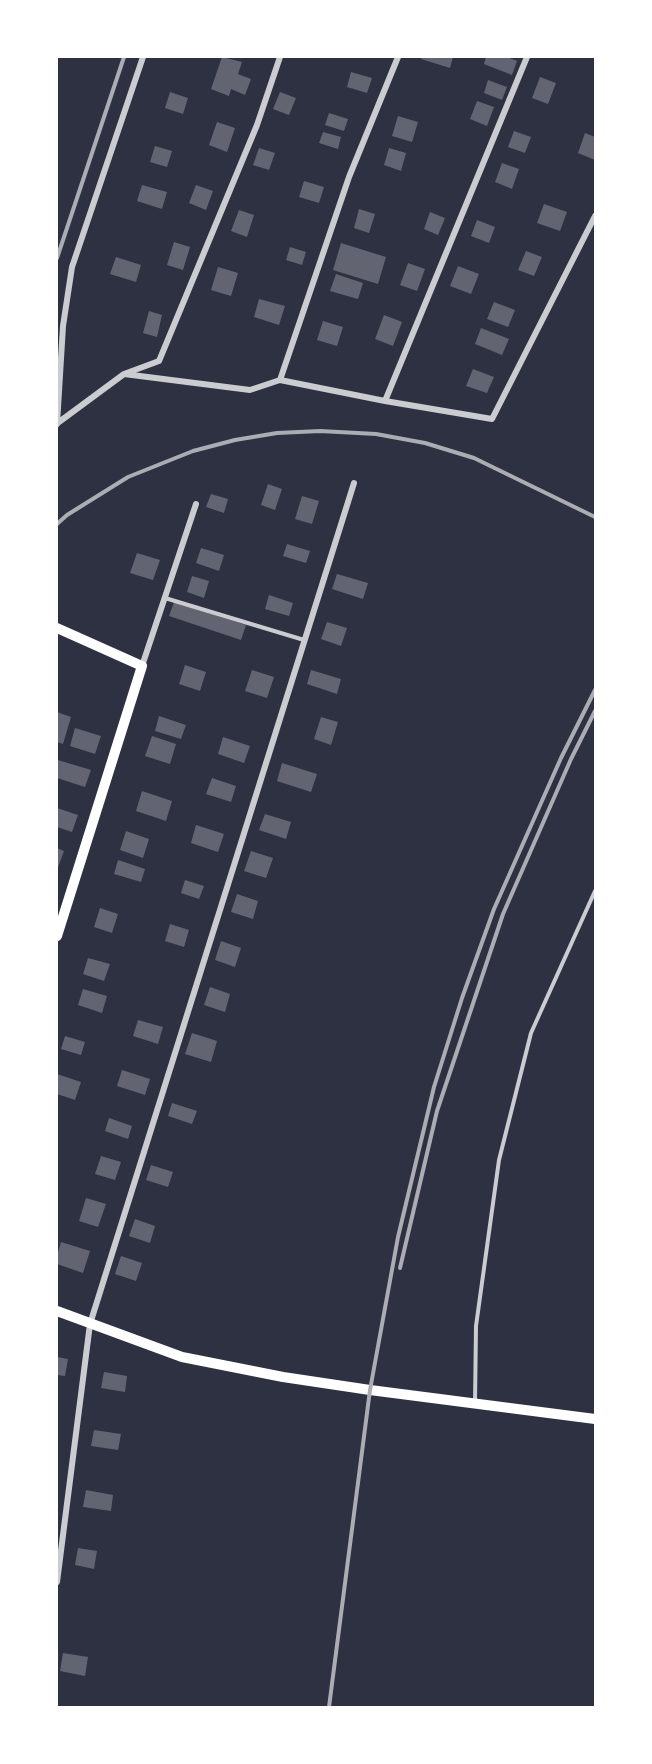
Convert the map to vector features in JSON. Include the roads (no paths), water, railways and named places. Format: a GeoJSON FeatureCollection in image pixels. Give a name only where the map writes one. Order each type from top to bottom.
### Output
{"type":"FeatureCollection","features":[{"type":"Feature","properties":{"kind":"main road"},"geometry":{"type":"LineString","coordinates":[[57,628],[142,666],[57,936]]}},
{"type":"Feature","properties":{"kind":"main road"},"geometry":{"type":"LineString","coordinates":[[57,1311],[182,1357],[283,1377],[595,1419]]}},
{"type":"Feature","properties":{"kind":"street"},"geometry":{"type":"LineString","coordinates":[[58,423],[63,326],[72,267],[144,57]]}},
{"type":"Feature","properties":{"kind":"street"},"geometry":{"type":"LineString","coordinates":[[58,423],[124,374],[159,361],[257,125],[280,57]]}},
{"type":"Feature","properties":{"kind":"street"},"geometry":{"type":"LineString","coordinates":[[280,380],[349,177],[398,57]]}},
{"type":"Feature","properties":{"kind":"street"},"geometry":{"type":"LineString","coordinates":[[385,401],[527,57]]}},
{"type":"Feature","properties":{"kind":"street"},"geometry":{"type":"LineString","coordinates":[[124,374],[250,390],[280,380],[492,419],[595,216]]}},
{"type":"Feature","properties":{"kind":"street"},"geometry":{"type":"LineString","coordinates":[[57,1582],[90,1324],[354,483]]}},
{"type":"Feature","properties":{"kind":"street"},"geometry":{"type":"LineString","coordinates":[[142,666],[196,504]]}},
{"type":"Feature","properties":{"kind":"lane"},"geometry":{"type":"LineString","coordinates":[[165,598],[305,641]]}},
{"type":"Feature","properties":{"kind":"lane"},"geometry":{"type":"LineString","coordinates":[[475,1403],[476,1326],[499,1160],[531,1033],[595,891]]}},
{"type":"Feature","properties":{"kind":"railway"},"geometry":{"type":"LineString","coordinates":[[57,258],[124,57]]}},
{"type":"Feature","properties":{"kind":"railway"},"geometry":{"type":"LineString","coordinates":[[57,524],[67,515],[128,477],[193,451],[235,440],[277,433],[320,431],[376,434],[425,443],[474,458],[595,517]]}},
{"type":"Feature","properties":{"kind":"railway"},"geometry":{"type":"LineString","coordinates":[[329,1707],[370,1390],[398,1237],[434,1087],[462,998],[494,909],[561,758],[595,690]]}},
{"type":"Feature","properties":{"kind":"railway"},"geometry":{"type":"LineString","coordinates":[[400,1268],[437,1111],[503,914],[571,759],[595,711]]}}]}
